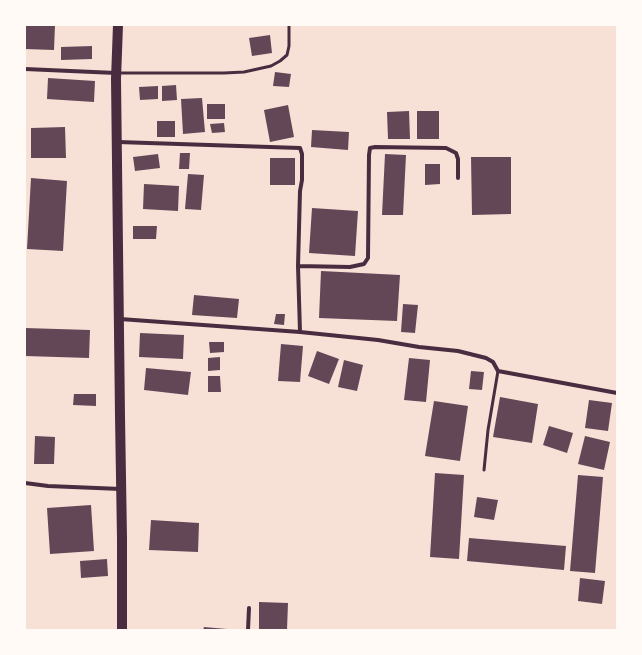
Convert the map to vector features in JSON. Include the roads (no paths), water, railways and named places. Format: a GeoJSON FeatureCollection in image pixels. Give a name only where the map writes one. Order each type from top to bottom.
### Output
{"type":"FeatureCollection","features":[{"type":"Feature","properties":{"kind":"main road"},"geometry":{"type":"LineString","coordinates":[[118,25],[116,73],[122,489],[122,630]]}},
{"type":"Feature","properties":{"kind":"street"},"geometry":{"type":"LineString","coordinates":[[25,69],[116,73]]}},
{"type":"Feature","properties":{"kind":"street"},"geometry":{"type":"LineString","coordinates":[[117,142],[300,148],[302,154],[298,266],[300,332]]}},
{"type":"Feature","properties":{"kind":"street"},"geometry":{"type":"LineString","coordinates":[[298,266],[350,267],[364,264],[367,261],[370,148],[446,148],[456,153],[458,159],[458,178]]}},
{"type":"Feature","properties":{"kind":"street"},"geometry":{"type":"LineString","coordinates":[[119,319],[300,332],[378,340],[419,347],[464,352],[486,358],[493,362],[498,371],[617,392]]}},
{"type":"Feature","properties":{"kind":"street"},"geometry":{"type":"LineString","coordinates":[[25,483],[48,486],[122,489]]}},
{"type":"Feature","properties":{"kind":"street"},"geometry":{"type":"LineString","coordinates":[[248,630],[249,608]]}},
{"type":"Feature","properties":{"kind":"lane"},"geometry":{"type":"LineString","coordinates":[[116,73],[224,73],[244,72],[271,66],[287,55],[289,46],[289,25]]}},
{"type":"Feature","properties":{"kind":"lane"},"geometry":{"type":"LineString","coordinates":[[484,470],[488,430],[498,371]]}}]}
